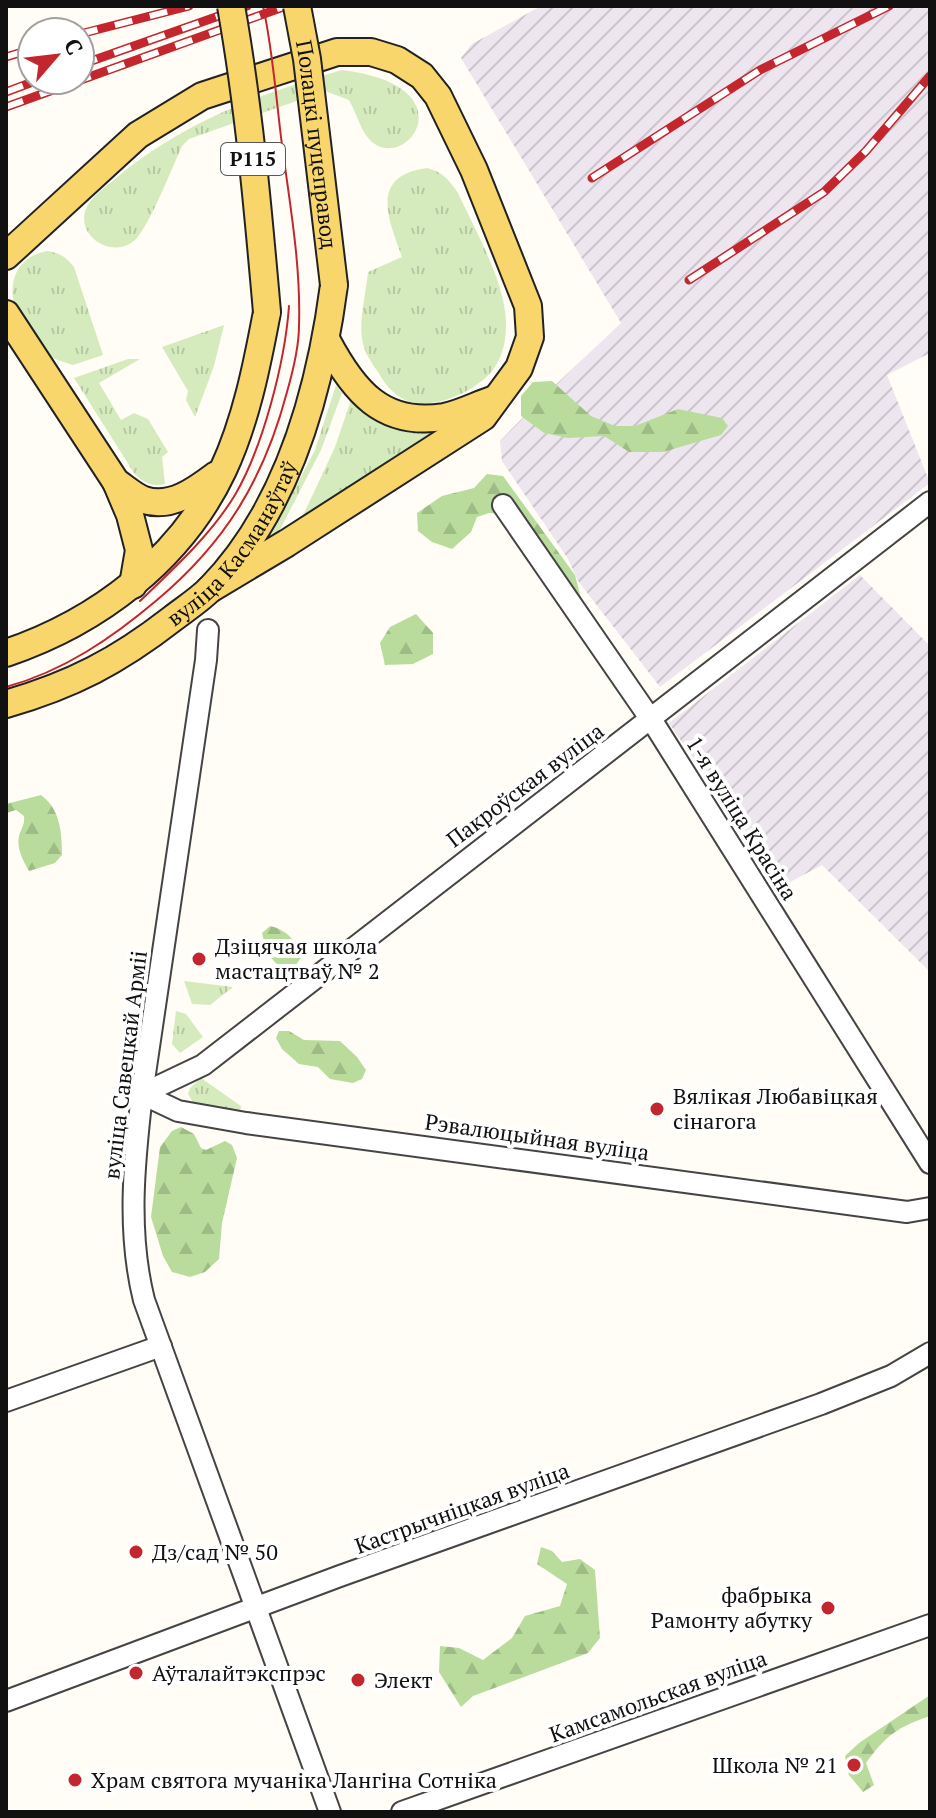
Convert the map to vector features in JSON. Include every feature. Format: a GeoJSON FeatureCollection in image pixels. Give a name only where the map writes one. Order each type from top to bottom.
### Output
{"type":"FeatureCollection","features":[{"type":"Feature","properties":{"kind":"main road","name":"вуліца Касманаўтаў"},"geometry":{"type":"LineString","coordinates":[[6,653],[42,641],[88,616],[133,585],[198,516],[226,463],[256,370],[267,312],[258,201],[231,6]]}},
{"type":"Feature","properties":{"kind":"main road","name":"Полацкі пуцеправод"},"geometry":{"type":"LineString","coordinates":[[297,6],[307,59],[334,285]]}},
{"type":"Feature","properties":{"kind":"main road","name":"вуліца Касманаўтаў"},"geometry":{"type":"LineString","coordinates":[[6,256],[138,135],[202,96],[337,52],[371,52],[397,60],[422,76],[438,96],[474,170],[528,306],[530,337],[519,368],[483,417],[246,556],[210,589],[137,646],[90,674],[6,704]]}},
{"type":"Feature","properties":{"kind":"main road","name":"вуліца Касманаўтаў"},"geometry":{"type":"LineString","coordinates":[[246,556],[281,482],[304,422],[327,341],[334,285]]}},
{"type":"Feature","properties":{"kind":"main road"},"geometry":{"type":"LineString","coordinates":[[6,314],[116,482],[130,515],[139,550],[133,585]]}},
{"type":"Feature","properties":{"kind":"main road"},"geometry":{"type":"LineString","coordinates":[[327,341],[342,369],[374,405],[405,417],[444,417],[500,397]]}},
{"type":"Feature","properties":{"kind":"main road"},"geometry":{"type":"LineString","coordinates":[[116,482],[144,500],[173,499],[187,496],[226,463]]}},
{"type":"Feature","properties":{"kind":"street","name":"Пакроўская вуліца"},"geometry":{"type":"LineString","coordinates":[[142,1094],[203,1065],[930,502]]}},
{"type":"Feature","properties":{"kind":"street","name":"1-я вуліца Красіна"},"geometry":{"type":"LineString","coordinates":[[503,505],[651,719],[930,1163]]}},
{"type":"Feature","properties":{"kind":"street","name":"вуліца Савецкай Арміі"},"geometry":{"type":"LineString","coordinates":[[208,630],[134,1157],[133,1235],[144,1300],[330,1812]]}},
{"type":"Feature","properties":{"kind":"street","name":"Рэвалюцыйная вуліца"},"geometry":{"type":"LineString","coordinates":[[142,1094],[178,1111],[246,1123],[907,1212],[930,1208]]}},
{"type":"Feature","properties":{"kind":"street"},"geometry":{"type":"LineString","coordinates":[[6,1401],[161,1346]]}},
{"type":"Feature","properties":{"kind":"street","name":"Кастрычніцкая вуліца"},"geometry":{"type":"LineString","coordinates":[[6,1701],[821,1404],[891,1376],[930,1353]]}},
{"type":"Feature","properties":{"kind":"street","name":"Камсамольская вуліца"},"geometry":{"type":"LineString","coordinates":[[402,1812],[930,1625]]}},
{"type":"Feature","properties":{"kind":"shaded area"},"geometry":{"type":"Polygon","coordinates":[[[541,6],[930,6],[930,353],[887,375],[930,483],[660,687],[578,581],[568,559],[502,461],[500,441],[621,323],[461,58],[472,44],[541,6]]]}},
{"type":"Feature","properties":{"kind":"shaded area"},"geometry":{"type":"Polygon","coordinates":[[[860,575],[930,646],[930,972],[822,865],[781,887],[669,723],[860,575]]]}},
{"type":"Feature","properties":{"kind":"green space"},"geometry":{"type":"Polygon","coordinates":[[[342,70],[382,79],[406,93],[417,109],[418,125],[410,138],[398,146],[383,148],[366,135],[349,100],[325,91],[189,139],[182,146],[154,209],[136,239],[116,247],[97,242],[90,235],[84,216],[93,198],[166,142],[251,100],[342,70]]]}},
{"type":"Feature","properties":{"kind":"green space"},"geometry":{"type":"Polygon","coordinates":[[[427,168],[445,177],[458,193],[496,276],[506,326],[501,355],[492,371],[461,394],[434,403],[409,401],[392,391],[364,348],[361,323],[368,272],[402,257],[389,215],[390,190],[396,180],[427,168]]]}},
{"type":"Feature","properties":{"kind":"green space"},"geometry":{"type":"Polygon","coordinates":[[[47,251],[62,256],[74,267],[103,355],[73,365],[52,358],[14,303],[13,285],[18,270],[30,258],[47,251]]]}},
{"type":"Feature","properties":{"kind":"green space"},"geometry":{"type":"Polygon","coordinates":[[[224,325],[214,366],[195,417],[186,400],[188,391],[162,347],[224,325]]]}},
{"type":"Feature","properties":{"kind":"green space"},"geometry":{"type":"Polygon","coordinates":[[[128,359],[140,359],[99,383],[121,420],[134,413],[148,419],[168,452],[162,457],[165,484],[148,483],[134,473],[74,378],[128,359]]]}},
{"type":"Feature","properties":{"kind":"green space"},"geometry":{"type":"Polygon","coordinates":[[[552,381],[591,416],[615,426],[635,426],[678,409],[722,418],[728,426],[721,435],[663,452],[629,452],[604,436],[568,438],[544,433],[521,416],[521,396],[533,382],[552,381]]]}},
{"type":"Feature","properties":{"kind":"green space"},"geometry":{"type":"Polygon","coordinates":[[[336,385],[342,393],[321,450],[271,547],[261,554],[315,450],[336,385]]]}},
{"type":"Feature","properties":{"kind":"green space"},"geometry":{"type":"Polygon","coordinates":[[[352,397],[453,425],[299,524],[335,447],[352,397]]]}},
{"type":"Feature","properties":{"kind":"green space"},"geometry":{"type":"Polygon","coordinates":[[[487,474],[503,476],[575,575],[581,598],[570,602],[513,515],[489,513],[477,517],[471,532],[452,549],[432,542],[418,531],[417,513],[442,496],[474,488],[487,474]]]}},
{"type":"Feature","properties":{"kind":"green space"},"geometry":{"type":"Polygon","coordinates":[[[416,614],[433,633],[433,654],[413,664],[385,665],[380,643],[390,627],[416,614]]]}},
{"type":"Feature","properties":{"kind":"green space"},"geometry":{"type":"Polygon","coordinates":[[[41,795],[56,814],[62,855],[55,863],[29,871],[19,845],[24,816],[16,810],[6,813],[6,804],[41,795]]]}},
{"type":"Feature","properties":{"kind":"green space"},"geometry":{"type":"Polygon","coordinates":[[[270,926],[286,933],[294,942],[301,958],[295,966],[284,970],[269,954],[262,933],[270,926]]]}},
{"type":"Feature","properties":{"kind":"green space"},"geometry":{"type":"Polygon","coordinates":[[[184,981],[233,987],[210,1005],[192,1004],[184,981]]]}},
{"type":"Feature","properties":{"kind":"green space"},"geometry":{"type":"Polygon","coordinates":[[[176,1011],[186,1014],[203,1037],[180,1053],[172,1044],[176,1011]]]}},
{"type":"Feature","properties":{"kind":"green space"},"geometry":{"type":"Polygon","coordinates":[[[279,1031],[289,1031],[304,1040],[340,1041],[366,1070],[362,1079],[353,1083],[330,1079],[318,1067],[299,1064],[282,1049],[276,1038],[279,1031]]]}},
{"type":"Feature","properties":{"kind":"green space"},"geometry":{"type":"Polygon","coordinates":[[[201,1078],[241,1106],[240,1112],[194,1104],[188,1094],[201,1078]]]}},
{"type":"Feature","properties":{"kind":"green space"},"geometry":{"type":"Polygon","coordinates":[[[181,1127],[194,1134],[201,1148],[206,1150],[225,1141],[232,1145],[237,1158],[222,1223],[219,1259],[205,1272],[190,1277],[172,1272],[163,1256],[151,1217],[160,1147],[172,1131],[181,1127]]]}},
{"type":"Feature","properties":{"kind":"green space"},"geometry":{"type":"Polygon","coordinates":[[[541,1547],[552,1551],[562,1562],[580,1559],[595,1570],[600,1638],[588,1653],[473,1696],[461,1707],[439,1672],[440,1646],[459,1648],[483,1660],[512,1638],[525,1616],[560,1606],[567,1584],[537,1564],[541,1547]]]}},
{"type":"Feature","properties":{"kind":"green space"},"geometry":{"type":"Polygon","coordinates":[[[930,1695],[930,1716],[894,1733],[866,1763],[874,1785],[863,1792],[849,1775],[845,1756],[930,1695]]]}},
{"type":"Feature","properties":{"kind":"tram line"},"geometry":{"type":"LineString","coordinates":[[6,687],[48,672],[86,652],[123,627],[181,578],[222,532],[239,507],[254,481],[278,424],[295,359],[299,303],[294,236],[263,6]]}},
{"type":"Feature","properties":{"kind":"tram line"},"geometry":{"type":"LineString","coordinates":[[140,601],[191,551],[235,495],[255,453],[271,404],[283,352],[289,306]]}},
{"type":"Feature","properties":{"kind":"railway"},"geometry":{"type":"LineString","coordinates":[[96,30],[189,6]]}},
{"type":"Feature","properties":{"kind":"railway"},"geometry":{"type":"LineString","coordinates":[[96,59],[247,6]]}},
{"type":"Feature","properties":{"kind":"railway"},"geometry":{"type":"LineString","coordinates":[[6,107],[286,6]]}},
{"type":"Feature","properties":{"kind":"railway"},"geometry":{"type":"LineString","coordinates":[[592,178],[760,70],[889,6]]}},
{"type":"Feature","properties":{"kind":"railway"},"geometry":{"type":"LineString","coordinates":[[6,57],[16,54]]}},
{"type":"Feature","properties":{"kind":"railway"},"geometry":{"type":"LineString","coordinates":[[689,280],[824,192],[866,151],[930,76]]}},
{"type":"Feature","properties":{"kind":"railway"},"geometry":{"type":"LineString","coordinates":[[6,92],[16,88]]}},
{"type":"Feature","properties":{"kind":"place","name":"Дзіцячая школа мастацтваў № 2"},"geometry":{"type":"Point","coordinates":[199,959]}},
{"type":"Feature","properties":{"kind":"place","name":"Вялікая Любавіцкая сінагога"},"geometry":{"type":"Point","coordinates":[657,1109]}},
{"type":"Feature","properties":{"kind":"place","name":"Дз/сад № 50"},"geometry":{"type":"Point","coordinates":[136,1552]}},
{"type":"Feature","properties":{"kind":"place","name":"фабрыка Рамонту абутку"},"geometry":{"type":"Point","coordinates":[828,1608]}},
{"type":"Feature","properties":{"kind":"place","name":"Аўталайтэкспрэс"},"geometry":{"type":"Point","coordinates":[136,1673]}},
{"type":"Feature","properties":{"kind":"place","name":"Элект"},"geometry":{"type":"Point","coordinates":[358,1680]}},
{"type":"Feature","properties":{"kind":"place","name":"Школа № 21"},"geometry":{"type":"Point","coordinates":[854,1765]}},
{"type":"Feature","properties":{"kind":"place","name":"Храм святога мучаніка Лангіна Сотніка"},"geometry":{"type":"Point","coordinates":[75,1780]}}]}
